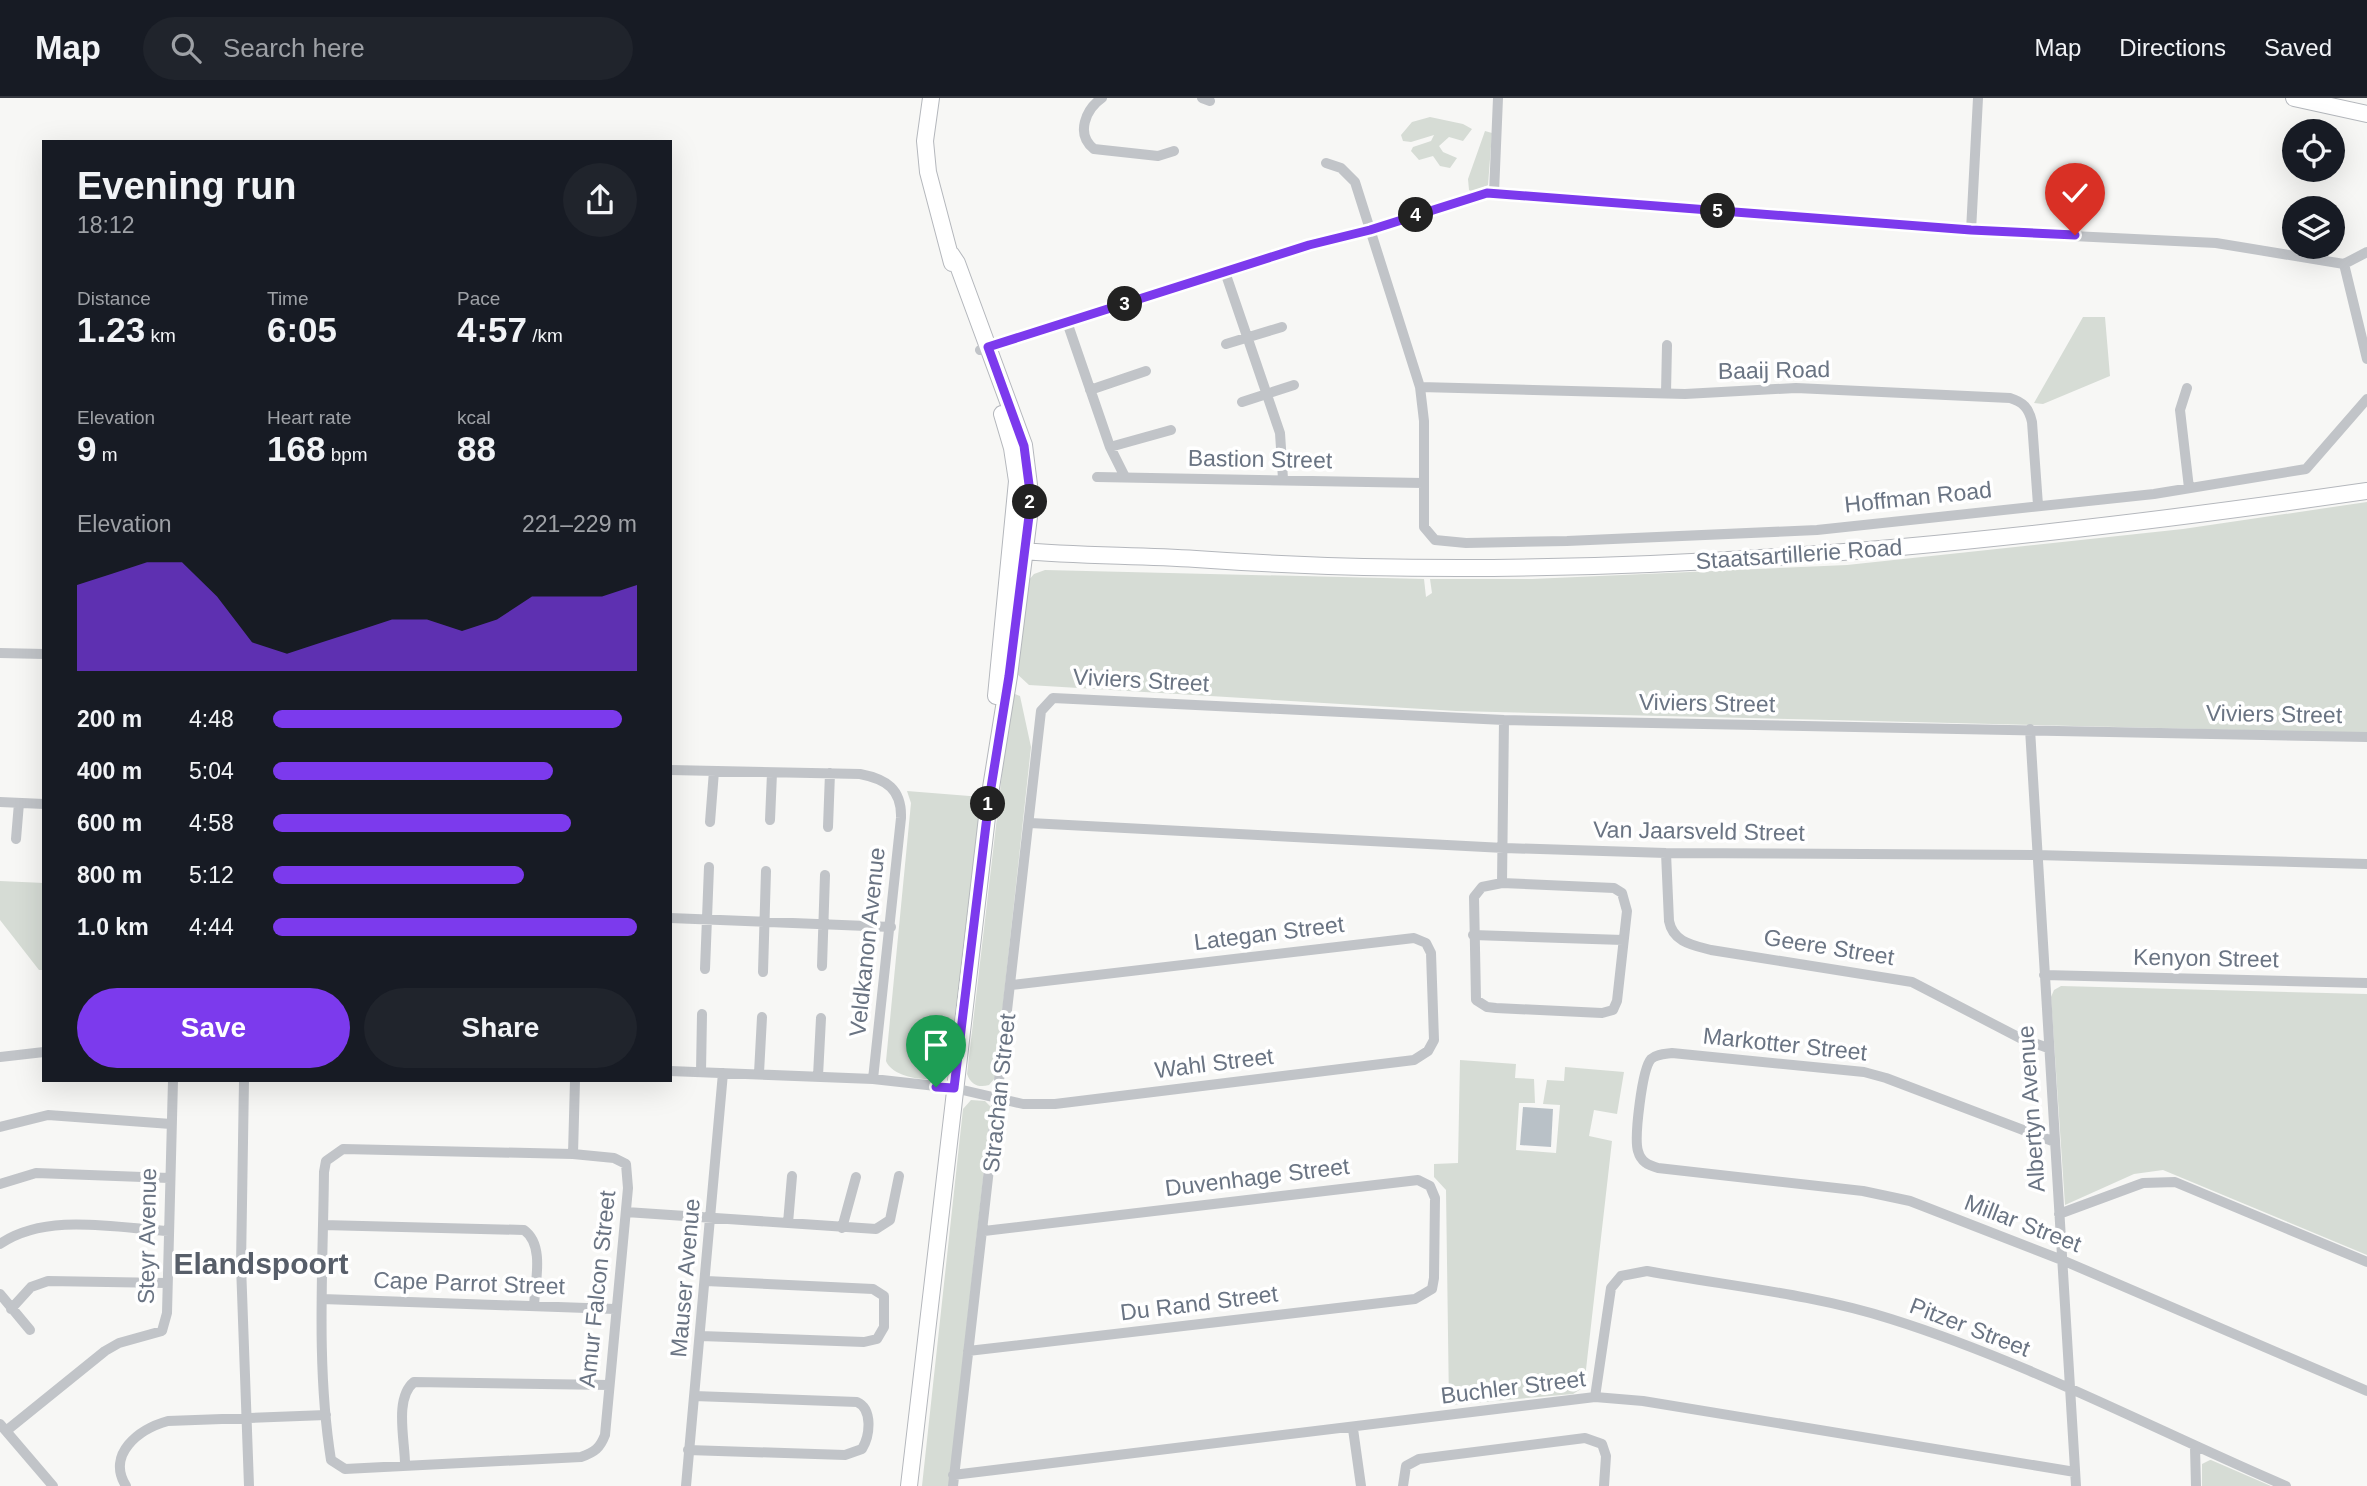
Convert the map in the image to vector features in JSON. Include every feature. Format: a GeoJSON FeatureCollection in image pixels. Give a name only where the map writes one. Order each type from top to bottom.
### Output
{"type":"FeatureCollection","features":[{"type":"Feature","properties":{"kind":"street","name":"Strachan Street"},"geometry":{"type":"LineString","coordinates":[[909,1486],[954,1088],[991,787],[1000,740],[1018,556],[1031,500],[1028,461],[951,254],[928,172],[926,141],[931,98]]}},
{"type":"Feature","properties":{"kind":"street"},"geometry":{"type":"LineString","coordinates":[[1102,98],[1089,107],[1086,114],[1087,138],[1094,149],[1158,156],[1174,151]]}},
{"type":"Feature","properties":{"kind":"street"},"geometry":{"type":"LineString","coordinates":[[1494,193],[1498,98]]}},
{"type":"Feature","properties":{"kind":"street"},"geometry":{"type":"LineString","coordinates":[[1971,230],[1978,98]]}},
{"type":"Feature","properties":{"kind":"street"},"geometry":{"type":"LineString","coordinates":[[2294,98],[2367,114]]}},
{"type":"Feature","properties":{"kind":"street"},"geometry":{"type":"LineString","coordinates":[[1326,163],[1341,168],[1352,178],[1420,387],[1424,421],[1423,484]]}},
{"type":"Feature","properties":{"kind":"street"},"geometry":{"type":"LineString","coordinates":[[984,348],[1466,198],[1494,193],[1971,230],[2216,243],[2344,264],[2367,252]]}},
{"type":"Feature","properties":{"kind":"street"},"geometry":{"type":"LineString","coordinates":[[2344,264],[2367,359]]}},
{"type":"Feature","properties":{"kind":"street"},"geometry":{"type":"LineString","coordinates":[[1225,272],[1283,447],[1283,479]]}},
{"type":"Feature","properties":{"kind":"street"},"geometry":{"type":"LineString","coordinates":[[1067,322],[1110,447],[1124,475]]}},
{"type":"Feature","properties":{"kind":"street"},"geometry":{"type":"LineString","coordinates":[[1226,344],[1282,327]]}},
{"type":"Feature","properties":{"kind":"street"},"geometry":{"type":"LineString","coordinates":[[1666,393],[1667,345]]}},
{"type":"Feature","properties":{"kind":"street"},"geometry":{"type":"LineString","coordinates":[[1090,390],[1146,371]]}},
{"type":"Feature","properties":{"kind":"street"},"geometry":{"type":"LineString","coordinates":[[1242,402],[1294,386]]}},
{"type":"Feature","properties":{"kind":"street","name":"Baaij Road"},"geometry":{"type":"LineString","coordinates":[[1420,387],[1666,393],[1796,388],[2010,398],[2021,401],[2032,422],[2038,505]]}},
{"type":"Feature","properties":{"kind":"street"},"geometry":{"type":"LineString","coordinates":[[2187,388],[2180,410],[2189,488]]}},
{"type":"Feature","properties":{"kind":"street","name":"Hoffman Road"},"geometry":{"type":"LineString","coordinates":[[1423,484],[1423,527],[1432,539],[1439,540],[1466,543],[1567,541],[1817,530],[2116,499],[2309,467],[2367,399]]}},
{"type":"Feature","properties":{"kind":"street"},"geometry":{"type":"LineString","coordinates":[[1110,447],[1171,429]]}},
{"type":"Feature","properties":{"kind":"street","name":"Bastion Street"},"geometry":{"type":"LineString","coordinates":[[1097,477],[1124,475],[1423,484]]}},
{"type":"Feature","properties":{"kind":"street","name":"Staatsartillerie Road"},"geometry":{"type":"LineString","coordinates":[[1018,556],[1517,569],[1780,556],[2000,537],[2214,513],[2367,491]]}},
{"type":"Feature","properties":{"kind":"street"},"geometry":{"type":"LineString","coordinates":[[0,653],[42,654]]}},
{"type":"Feature","properties":{"kind":"street","name":"Viviers Street"},"geometry":{"type":"LineString","coordinates":[[1048,701],[1059,696],[1504,720],[2367,737]]}},
{"type":"Feature","properties":{"kind":"street","name":"Strachan Street"},"geometry":{"type":"LineString","coordinates":[[953,1480],[984,1231],[996,1097],[1041,711],[1048,701]]}},
{"type":"Feature","properties":{"kind":"street"},"geometry":{"type":"LineString","coordinates":[[1502,883],[1504,720]]}},
{"type":"Feature","properties":{"kind":"street","name":"Albertyn Avenue"},"geometry":{"type":"LineString","coordinates":[[2030,729],[2076,1486]]}},
{"type":"Feature","properties":{"kind":"street"},"geometry":{"type":"LineString","coordinates":[[672,769],[830,774],[828,827]]}},
{"type":"Feature","properties":{"kind":"street"},"geometry":{"type":"LineString","coordinates":[[710,822],[714,771]]}},
{"type":"Feature","properties":{"kind":"street"},"geometry":{"type":"LineString","coordinates":[[770,820],[772,773]]}},
{"type":"Feature","properties":{"kind":"street","name":"Veldkanon Avenue"},"geometry":{"type":"LineString","coordinates":[[830,774],[860,774],[881,779],[898,795],[901,809],[891,927],[873,1079]]}},
{"type":"Feature","properties":{"kind":"street"},"geometry":{"type":"LineString","coordinates":[[0,802],[42,804]]}},
{"type":"Feature","properties":{"kind":"street"},"geometry":{"type":"LineString","coordinates":[[16,839],[19,803]]}},
{"type":"Feature","properties":{"kind":"street","name":"Van Jaarsveld Street"},"geometry":{"type":"LineString","coordinates":[[1030,823],[1504,849],[1666,853],[2036,855],[2367,864]]}},
{"type":"Feature","properties":{"kind":"street","name":"Geere Street"},"geometry":{"type":"LineString","coordinates":[[1666,853],[1670,927],[1676,936],[1687,943],[1912,982],[2020,1038],[2048,1048]]}},
{"type":"Feature","properties":{"kind":"street"},"geometry":{"type":"LineString","coordinates":[[705,970],[709,867]]}},
{"type":"Feature","properties":{"kind":"street"},"geometry":{"type":"LineString","coordinates":[[763,972],[766,871]]}},
{"type":"Feature","properties":{"kind":"street"},"geometry":{"type":"LineString","coordinates":[[822,966],[825,875]]}},
{"type":"Feature","properties":{"kind":"street"},"geometry":{"type":"LineString","coordinates":[[1490,884],[1618,890],[1626,900],[1617,1001],[1613,1010],[1602,1013],[1481,1005],[1474,991],[1473,935],[1476,892],[1490,884]]}},
{"type":"Feature","properties":{"kind":"street"},"geometry":{"type":"LineString","coordinates":[[672,918],[891,927]]}},
{"type":"Feature","properties":{"kind":"street"},"geometry":{"type":"LineString","coordinates":[[1473,935],[1623,940]]}},
{"type":"Feature","properties":{"kind":"street","name":"Lategan Street"},"geometry":{"type":"LineString","coordinates":[[1011,985],[1414,938],[1426,943],[1431,953],[1434,1031],[1432,1046]]}},
{"type":"Feature","properties":{"kind":"street","name":"Kenyon Street"},"geometry":{"type":"LineString","coordinates":[[2044,975],[2367,983]]}},
{"type":"Feature","properties":{"kind":"street"},"geometry":{"type":"LineString","coordinates":[[701,1072],[702,1014]]}},
{"type":"Feature","properties":{"kind":"street"},"geometry":{"type":"LineString","coordinates":[[760,1073],[762,1017]]}},
{"type":"Feature","properties":{"kind":"street"},"geometry":{"type":"LineString","coordinates":[[818,1076],[821,1018]]}},
{"type":"Feature","properties":{"kind":"street","name":"Wahl Street"},"geometry":{"type":"LineString","coordinates":[[672,1071],[873,1079],[954,1088],[1023,1104],[1055,1104],[1414,1060],[1422,1057],[1432,1046]]}},
{"type":"Feature","properties":{"kind":"street"},"geometry":{"type":"LineString","coordinates":[[0,1057],[42,1052]]}},
{"type":"Feature","properties":{"kind":"street","name":"Markotter Street"},"geometry":{"type":"LineString","coordinates":[[1645,1164],[1637,1151],[1636,1135],[1646,1072],[1651,1059],[1663,1054],[1864,1072],[2055,1142]]}},
{"type":"Feature","properties":{"kind":"street","name":"Mauser Avenue"},"geometry":{"type":"LineString","coordinates":[[686,1486],[723,1073]]}},
{"type":"Feature","properties":{"kind":"street","name":"Steyr Avenue"},"geometry":{"type":"LineString","coordinates":[[3,1428],[105,1351],[119,1343],[162,1331],[167,1313],[173,1082]]}},
{"type":"Feature","properties":{"kind":"street"},"geometry":{"type":"LineString","coordinates":[[244,1082],[241,1265],[249,1486]]}},
{"type":"Feature","properties":{"kind":"street"},"geometry":{"type":"LineString","coordinates":[[573,1154],[575,1082]]}},
{"type":"Feature","properties":{"kind":"street"},"geometry":{"type":"LineString","coordinates":[[0,1127],[48,1115],[171,1124]]}},
{"type":"Feature","properties":{"kind":"street","name":"Amur Falcon Street"},"geometry":{"type":"LineString","coordinates":[[343,1149],[573,1154],[614,1158],[625,1164],[629,1176],[626,1212],[605,1435],[601,1446],[593,1453],[581,1457],[337,1467],[331,1460],[326,1415],[322,1299],[326,1161],[343,1149]]}},
{"type":"Feature","properties":{"kind":"street","name":"Millar Street"},"geometry":{"type":"LineString","coordinates":[[1645,1164],[1658,1168],[1888,1195],[2062,1259],[2367,1391]]}},
{"type":"Feature","properties":{"kind":"street"},"geometry":{"type":"LineString","coordinates":[[0,1184],[36,1172],[170,1178]]}},
{"type":"Feature","properties":{"kind":"street"},"geometry":{"type":"LineString","coordinates":[[788,1223],[792,1176]]}},
{"type":"Feature","properties":{"kind":"street"},"geometry":{"type":"LineString","coordinates":[[626,1212],[876,1229],[887,1224],[894,1206],[899,1176]]}},
{"type":"Feature","properties":{"kind":"street"},"geometry":{"type":"LineString","coordinates":[[842,1228],[856,1177]]}},
{"type":"Feature","properties":{"kind":"street","name":"Duvenhage Street"},"geometry":{"type":"LineString","coordinates":[[984,1231],[1418,1180],[1430,1185],[1435,1198],[1432,1289]]}},
{"type":"Feature","properties":{"kind":"street"},"geometry":{"type":"LineString","coordinates":[[2059,1214],[2143,1183],[2175,1182],[2367,1262]]}},
{"type":"Feature","properties":{"kind":"street"},"geometry":{"type":"LineString","coordinates":[[0,1244],[19,1234],[64,1225],[169,1231]]}},
{"type":"Feature","properties":{"kind":"street"},"geometry":{"type":"LineString","coordinates":[[323,1225],[524,1230],[532,1236],[536,1247],[534,1306]]}},
{"type":"Feature","properties":{"kind":"street","name":"Pitzer Street"},"geometry":{"type":"LineString","coordinates":[[1595,1397],[1607,1297],[1621,1276],[1647,1271],[1862,1311],[1903,1323],[2070,1388],[2286,1486]]}},
{"type":"Feature","properties":{"kind":"street"},"geometry":{"type":"LineString","coordinates":[[11,1309],[32,1287],[48,1281],[166,1283]]}},
{"type":"Feature","properties":{"kind":"street"},"geometry":{"type":"LineString","coordinates":[[701,1336],[864,1342],[877,1339],[884,1327],[885,1301],[877,1291],[706,1281]]}},
{"type":"Feature","properties":{"kind":"street","name":"Du Rand Street"},"geometry":{"type":"LineString","coordinates":[[968,1351],[1415,1299],[1432,1289]]}},
{"type":"Feature","properties":{"kind":"street"},"geometry":{"type":"LineString","coordinates":[[0,1294],[30,1330]]}},
{"type":"Feature","properties":{"kind":"street","name":"Cape Parrot Street"},"geometry":{"type":"LineString","coordinates":[[322,1299],[615,1309]]}},
{"type":"Feature","properties":{"kind":"street"},"geometry":{"type":"LineString","coordinates":[[405,1464],[403,1405],[406,1392],[414,1382],[609,1385]]}},
{"type":"Feature","properties":{"kind":"street"},"geometry":{"type":"LineString","coordinates":[[688,1450],[845,1455],[862,1449],[866,1439],[868,1416],[864,1406],[857,1402],[694,1396]]}},
{"type":"Feature","properties":{"kind":"street","name":"Buchler Street"},"geometry":{"type":"LineString","coordinates":[[953,1480],[1595,1397],[1643,1401],[2075,1472]]}},
{"type":"Feature","properties":{"kind":"street"},"geometry":{"type":"LineString","coordinates":[[126,1486],[119,1475],[118,1465],[123,1451],[152,1426],[168,1421],[326,1415]]}},
{"type":"Feature","properties":{"kind":"street"},"geometry":{"type":"LineString","coordinates":[[3,1428],[53,1486]]}},
{"type":"Feature","properties":{"kind":"street"},"geometry":{"type":"LineString","coordinates":[[1353,1429],[1361,1486]]}},
{"type":"Feature","properties":{"kind":"street"},"geometry":{"type":"LineString","coordinates":[[1403,1486],[1406,1466],[1419,1460],[1585,1438],[1602,1444],[1606,1456],[1604,1486]]}},
{"type":"Feature","properties":{"kind":"street"},"geometry":{"type":"LineString","coordinates":[[2195,1447],[2196,1486]]}},
{"type":"Feature","properties":{"kind":"shaded area"},"geometry":{"type":"Polygon","coordinates":[[[1430,117],[1463,124],[1472,129],[1463,141],[1449,137],[1439,146],[1443,152],[1457,158],[1450,168],[1440,166],[1433,156],[1419,160],[1411,151],[1413,147],[1431,141],[1434,135],[1411,142],[1403,141],[1401,135],[1412,122],[1430,117]]]}},
{"type":"Feature","properties":{"kind":"shaded area"},"geometry":{"type":"Polygon","coordinates":[[[1485,131],[1492,133],[1488,185],[1473,192],[1469,190],[1468,179],[1485,131]]]}},
{"type":"Feature","properties":{"kind":"shaded area"},"geometry":{"type":"Polygon","coordinates":[[[2083,317],[2105,317],[2110,376],[2043,404],[2034,403],[2083,317]]]}},
{"type":"Feature","properties":{"kind":"shaded area"},"geometry":{"type":"Polygon","coordinates":[[[2367,502],[2367,733],[1456,711],[1029,685],[1016,673],[1028,581],[1034,574],[1045,570],[1424,579],[1426,597],[1432,593],[1430,579],[1532,579],[1847,565],[2183,529],[2367,502]]]}},
{"type":"Feature","properties":{"kind":"shaded area"},"geometry":{"type":"Polygon","coordinates":[[[1015,694],[1020,696],[1031,747],[995,1078],[989,1085],[982,1086],[973,1083],[967,1074],[1011,697],[1015,694]]]}},
{"type":"Feature","properties":{"kind":"shaded area"},"geometry":{"type":"Polygon","coordinates":[[[907,791],[982,797],[950,1074],[935,1079],[905,1076],[890,1067],[886,1061],[911,803],[907,791]]]}},
{"type":"Feature","properties":{"kind":"shaded area"},"geometry":{"type":"Polygon","coordinates":[[[0,881],[42,883],[42,970],[39,970],[0,920],[0,881]]]}},
{"type":"Feature","properties":{"kind":"shaded area"},"geometry":{"type":"Polygon","coordinates":[[[2061,986],[2367,994],[2367,1255],[2163,1170],[2134,1174],[2065,1205],[2051,997],[2054,990],[2061,986]]]}},
{"type":"Feature","properties":{"kind":"shaded area"},"geometry":{"type":"Polygon","coordinates":[[[1460,1060],[1516,1064],[1515,1078],[1534,1079],[1535,1103],[1519,1103],[1516,1150],[1556,1153],[1560,1105],[1543,1104],[1547,1080],[1564,1081],[1565,1067],[1624,1072],[1617,1114],[1594,1110],[1589,1136],[1612,1141],[1584,1387],[1573,1394],[1449,1405],[1446,1190],[1434,1177],[1434,1164],[1458,1163],[1460,1060]]]}},
{"type":"Feature","properties":{"kind":"shaded area"},"geometry":{"type":"Polygon","coordinates":[[[971,1100],[985,1101],[991,1107],[949,1486],[922,1486],[963,1109],[971,1100]]]}},
{"type":"Feature","properties":{"kind":"shaded area"},"geometry":{"type":"Polygon","coordinates":[[[1523,1107],[1553,1109],[1551,1147],[1520,1145],[1523,1107]]]}},
{"type":"Feature","properties":{"kind":"shaded area"},"geometry":{"type":"Polygon","coordinates":[[[2210,1460],[2271,1486],[2202,1486],[2202,1464],[2210,1460]]]}},
{"type":"Feature","properties":{"kind":"district","name":"Elandspoort"},"geometry":{"type":"Point","coordinates":[261,1263]}},
{"type":"Feature","properties":{"kind":"route"},"geometry":{"type":"LineString","coordinates":[[936,1087],[954,1088],[989,800],[1009,676],[1031,500],[1031,481],[1024,446],[988,347],[1309,245],[1370,230],[1487,193],[1971,230],[2075,235]]}}]}
